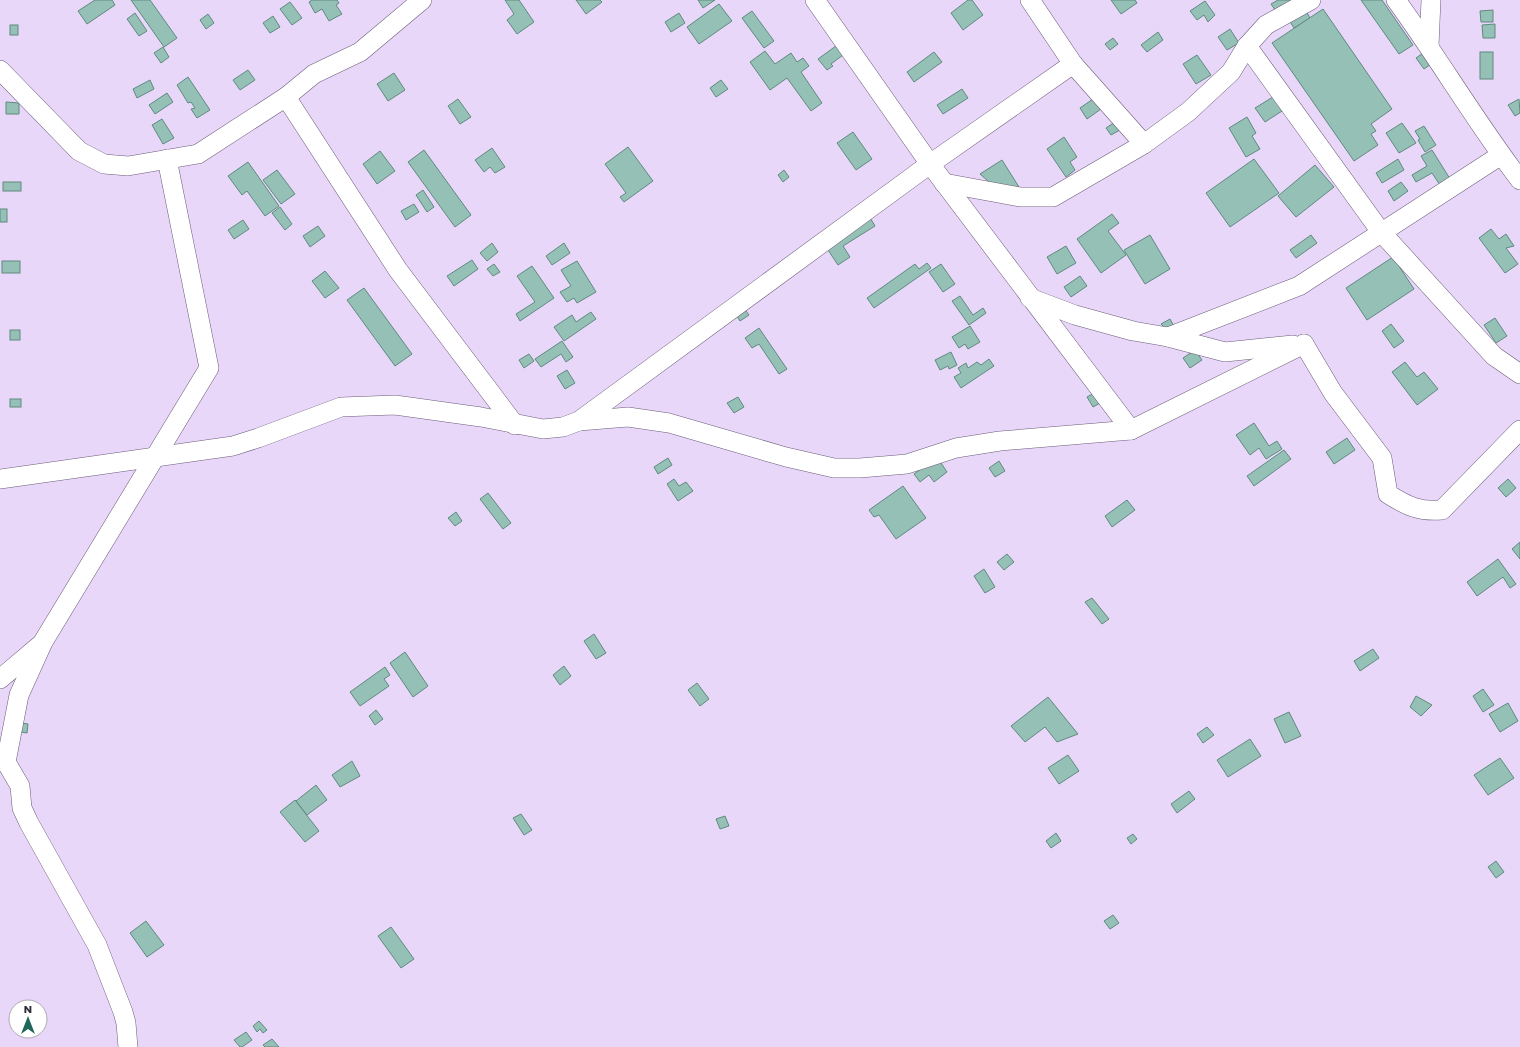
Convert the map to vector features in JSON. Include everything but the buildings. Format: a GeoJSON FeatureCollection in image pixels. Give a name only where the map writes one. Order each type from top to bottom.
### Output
{"type":"FeatureCollection","features":[{"type":"Feature","properties":{"kind":"street"},"geometry":{"type":"LineString","coordinates":[[815,0],[930,164],[1131,430]]}},
{"type":"Feature","properties":{"kind":"street"},"geometry":{"type":"LineString","coordinates":[[1030,0],[1073,64],[1144,144]]}},
{"type":"Feature","properties":{"kind":"street"},"geometry":{"type":"LineString","coordinates":[[944,183],[1020,197],[1053,197],[1144,144],[1188,112],[1231,72],[1247,46],[1266,25],[1310,0]]}},
{"type":"Feature","properties":{"kind":"street"},"geometry":{"type":"LineString","coordinates":[[1396,0],[1429,46],[1501,155],[1520,180]]}},
{"type":"Feature","properties":{"kind":"street"},"geometry":{"type":"LineString","coordinates":[[1429,46],[1431,0]]}},
{"type":"Feature","properties":{"kind":"street"},"geometry":{"type":"LineString","coordinates":[[0,70],[79,151],[104,164],[128,166],[198,154],[286,97],[314,74],[360,52],[412,3]]}},
{"type":"Feature","properties":{"kind":"street"},"geometry":{"type":"LineString","coordinates":[[1247,46],[1381,232],[1494,356],[1520,374]]}},
{"type":"Feature","properties":{"kind":"street"},"geometry":{"type":"LineString","coordinates":[[0,479],[233,446],[341,406],[395,405],[481,417],[515,425],[543,429],[563,427],[579,421],[930,164],[1073,64]]}},
{"type":"Feature","properties":{"kind":"street"},"geometry":{"type":"LineString","coordinates":[[286,97],[398,270],[515,425]]}},
{"type":"Feature","properties":{"kind":"street"},"geometry":{"type":"LineString","coordinates":[[1168,337],[1299,286],[1501,155]]}},
{"type":"Feature","properties":{"kind":"street"},"geometry":{"type":"LineString","coordinates":[[128,1047],[126,1023],[123,1012],[96,945],[29,823],[22,808],[20,786],[6,762],[19,695],[44,642],[154,456],[209,368],[167,159]]}},
{"type":"Feature","properties":{"kind":"street"},"geometry":{"type":"LineString","coordinates":[[1030,298],[1075,315],[1225,352],[1304,344]]}},
{"type":"Feature","properties":{"kind":"street"},"geometry":{"type":"LineString","coordinates":[[579,421],[628,417],[669,422],[786,457],[834,468],[860,468],[907,464],[956,448],[1000,441],[1131,430],[1304,344]]}},
{"type":"Feature","properties":{"kind":"street"},"geometry":{"type":"LineString","coordinates":[[1304,344],[1333,393],[1382,458],[1388,494],[1410,507],[1430,511],[1442,510],[1520,430]]}},
{"type":"Feature","properties":{"kind":"street"},"geometry":{"type":"LineString","coordinates":[[0,679],[44,642]]}}]}
